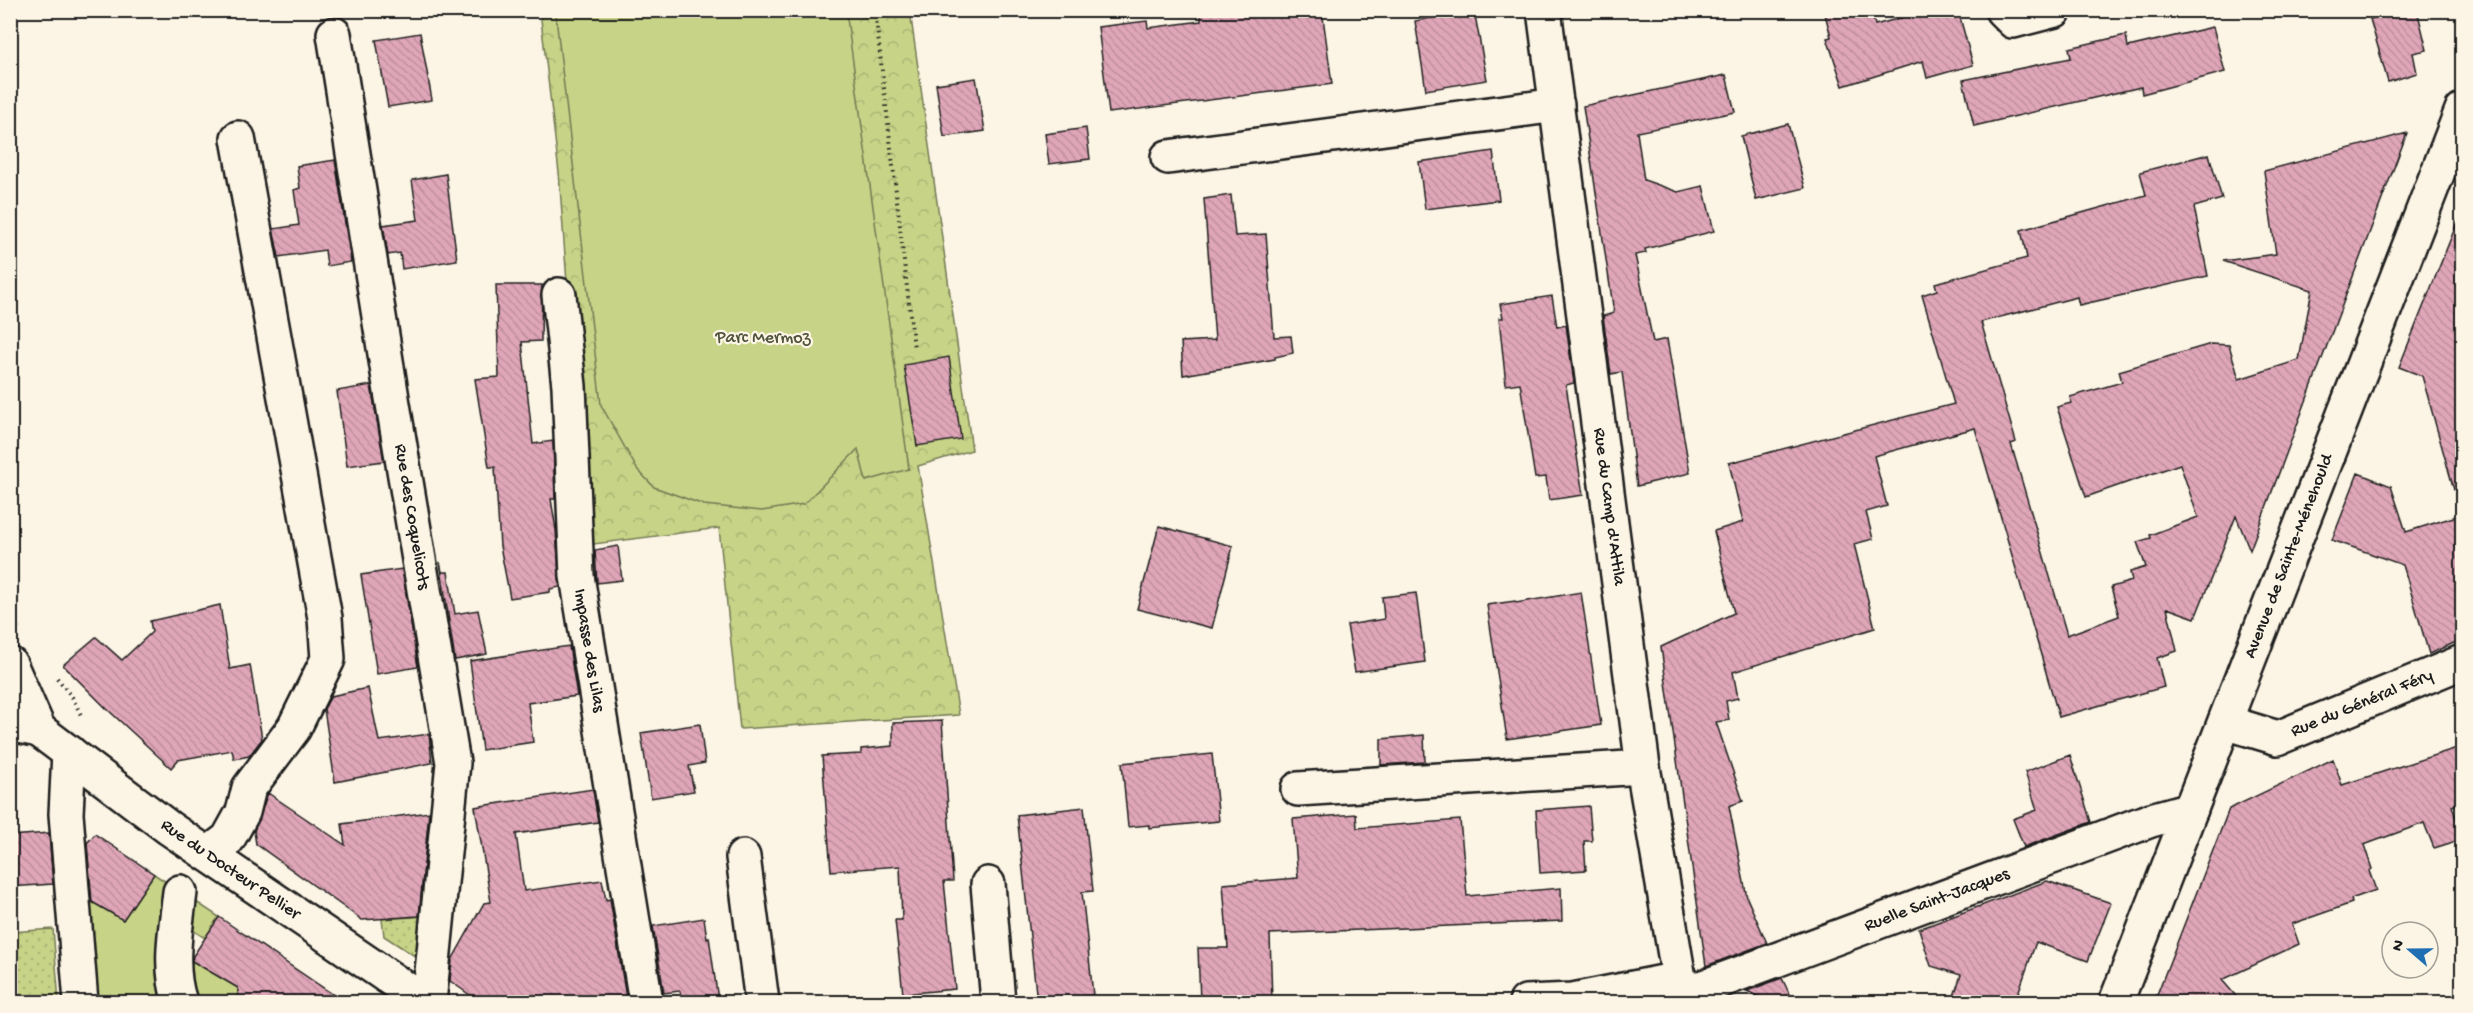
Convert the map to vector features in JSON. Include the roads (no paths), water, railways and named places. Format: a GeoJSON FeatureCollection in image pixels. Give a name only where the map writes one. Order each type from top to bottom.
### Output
{"type":"FeatureCollection","features":[{"type":"Feature","properties":{"kind":"street","name":"Rue du Camp d'Attila"},"geometry":{"type":"LineString","coordinates":[[1544,10],[1643,767],[1681,992]]}},
{"type":"Feature","properties":{"kind":"street"},"geometry":{"type":"LineString","coordinates":[[2002,10],[2013,21],[2055,10]]}},
{"type":"Feature","properties":{"kind":"street","name":"Rue des Coquelicots"},"geometry":{"type":"LineString","coordinates":[[334,34],[453,763],[427,1002]]}},
{"type":"Feature","properties":{"kind":"street"},"geometry":{"type":"LineString","coordinates":[[1168,157],[1557,105]]}},
{"type":"Feature","properties":{"kind":"street","name":"Avenue de Sainte-Ménehould"},"geometry":{"type":"LineString","coordinates":[[2116,1002],[2463,110]]}},
{"type":"Feature","properties":{"kind":"street"},"geometry":{"type":"LineString","coordinates":[[208,854],[228,839],[243,812],[249,788],[294,728],[328,659],[324,618],[238,138]]}},
{"type":"Feature","properties":{"kind":"street","name":"Impasse des Lilas"},"geometry":{"type":"LineString","coordinates":[[560,295],[569,386],[577,576],[646,1002]]}},
{"type":"Feature","properties":{"kind":"street","name":"Rue du Général Féry"},"geometry":{"type":"LineString","coordinates":[[2225,722],[2278,738],[2463,662]]}},
{"type":"Feature","properties":{"kind":"street"},"geometry":{"type":"LineString","coordinates":[[10,664],[25,727]]}},
{"type":"Feature","properties":{"kind":"street","name":"Rue du Docteur Pellier"},"geometry":{"type":"LineString","coordinates":[[25,727],[69,752],[208,854],[427,1002]]}},
{"type":"Feature","properties":{"kind":"street"},"geometry":{"type":"LineString","coordinates":[[69,752],[66,814],[81,1002]]}},
{"type":"Feature","properties":{"kind":"street"},"geometry":{"type":"LineString","coordinates":[[1298,789],[1643,767]]}},
{"type":"Feature","properties":{"kind":"street","name":"Ruelle Saint-Jacques"},"geometry":{"type":"LineString","coordinates":[[1526,1002],[1681,992],[2151,820],[2191,809]]}},
{"type":"Feature","properties":{"kind":"street"},"geometry":{"type":"LineString","coordinates":[[743,856],[762,1002]]}},
{"type":"Feature","properties":{"kind":"street"},"geometry":{"type":"LineString","coordinates":[[988,884],[998,1002]]}},
{"type":"Feature","properties":{"kind":"street"},"geometry":{"type":"LineString","coordinates":[[180,892],[173,959],[180,1002]]}},
{"type":"Feature","properties":{"kind":"park label","name":"Parc Mermoz"},"geometry":{"type":"Point","coordinates":[763,338]}}]}
